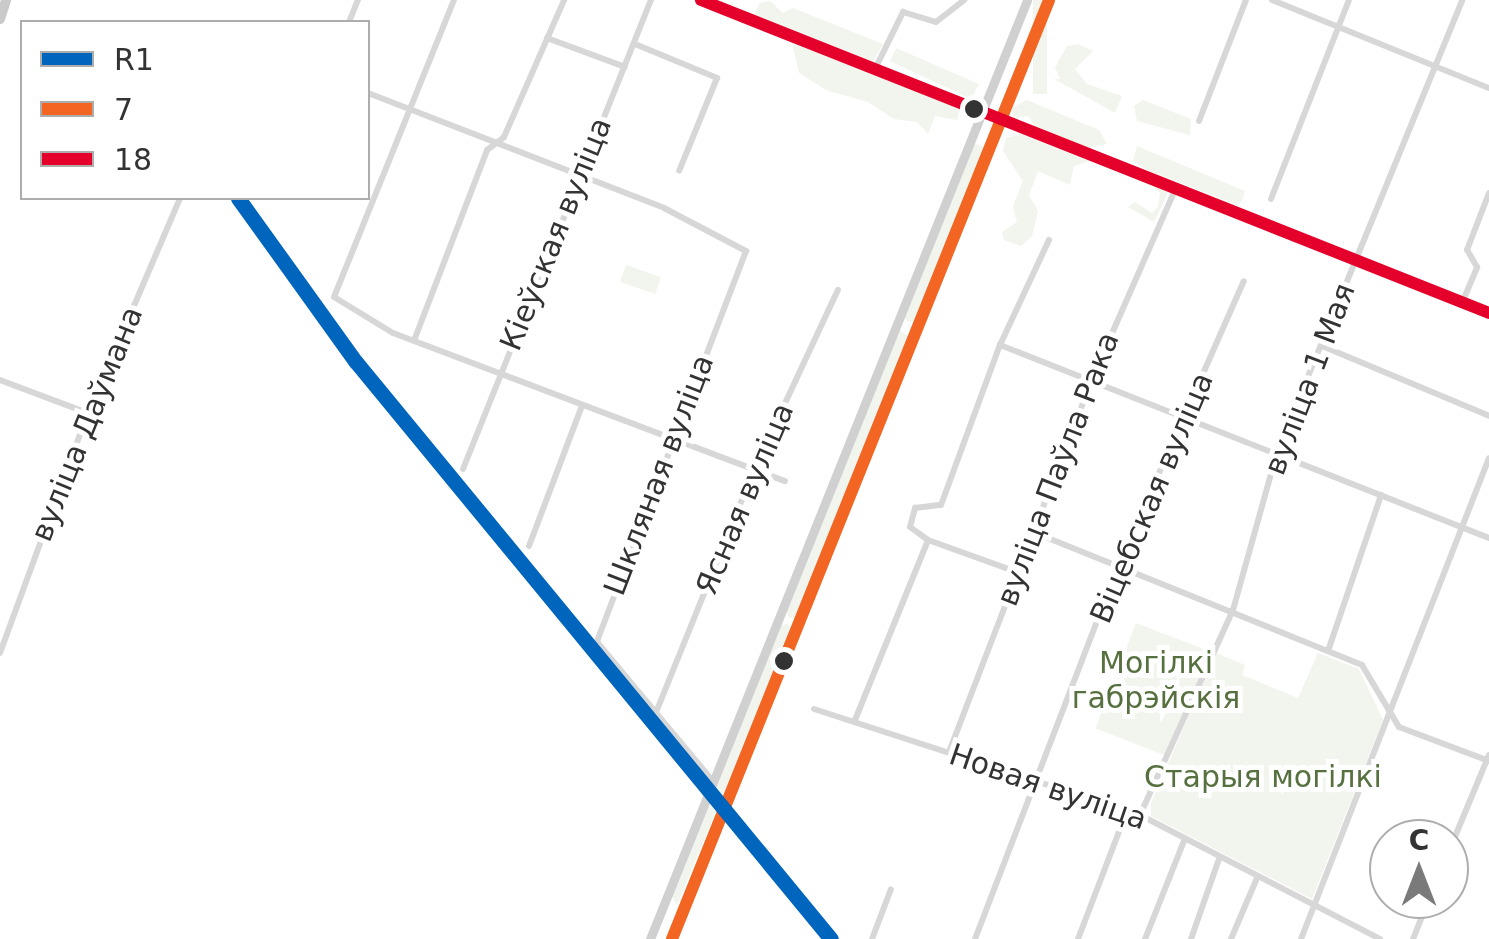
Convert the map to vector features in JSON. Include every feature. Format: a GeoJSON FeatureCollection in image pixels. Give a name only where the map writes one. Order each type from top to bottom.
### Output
{"type":"FeatureCollection","features":[{"type":"Feature","properties":{"kind":"main road"},"geometry":{"type":"LineString","coordinates":[[0,19],[6,0]]}},
{"type":"Feature","properties":{"kind":"main road"},"geometry":{"type":"LineString","coordinates":[[650,939],[1027,0]]}},
{"type":"Feature","properties":{"kind":"main road"},"geometry":{"type":"LineString","coordinates":[[672,939],[1049,0]]}},
{"type":"Feature","properties":{"kind":"main road"},"geometry":{"type":"LineString","coordinates":[[898,323],[914,330]]}},
{"type":"Feature","properties":{"kind":"main road"},"geometry":{"type":"LineString","coordinates":[[665,904],[685,912]]}},
{"type":"Feature","properties":{"kind":"street"},"geometry":{"type":"LineString","coordinates":[[454,0],[334,296],[392,333],[416,338],[582,406],[785,481]]}},
{"type":"Feature","properties":{"kind":"street"},"geometry":{"type":"LineString","coordinates":[[416,338],[487,150],[496,144],[564,0]]}},
{"type":"Feature","properties":{"kind":"street","name":"Кіеўская вуліца"},"geometry":{"type":"LineString","coordinates":[[463,469],[651,0]]}},
{"type":"Feature","properties":{"kind":"street"},"geometry":{"type":"LineString","coordinates":[[701,0],[1000,122],[1489,313]]}},
{"type":"Feature","properties":{"kind":"street"},"geometry":{"type":"LineString","coordinates":[[875,69],[903,12],[936,22],[964,0]]}},
{"type":"Feature","properties":{"kind":"street"},"geometry":{"type":"LineString","coordinates":[[1199,121],[1246,0]]}},
{"type":"Feature","properties":{"kind":"street"},"geometry":{"type":"LineString","coordinates":[[1272,0],[1489,88]]}},
{"type":"Feature","properties":{"kind":"street"},"geometry":{"type":"LineString","coordinates":[[1272,200],[1349,0]]}},
{"type":"Feature","properties":{"kind":"street","name":"вуліца 1 Мая"},"geometry":{"type":"LineString","coordinates":[[1140,815],[1232,610],[1277,452],[1462,0]]}},
{"type":"Feature","properties":{"kind":"street"},"geometry":{"type":"LineString","coordinates":[[547,38],[625,68]]}},
{"type":"Feature","properties":{"kind":"street"},"geometry":{"type":"LineString","coordinates":[[635,44],[716,78],[680,171]]}},
{"type":"Feature","properties":{"kind":"street"},"geometry":{"type":"LineString","coordinates":[[370,94],[580,176]]}},
{"type":"Feature","properties":{"kind":"street","name":"Шкляная вуліца"},"geometry":{"type":"LineString","coordinates":[[580,176],[664,208],[746,251],[670,438],[596,642],[714,782]]}},
{"type":"Feature","properties":{"kind":"street","name":"вуліца Паўла Рака"},"geometry":{"type":"LineString","coordinates":[[948,752],[1092,379],[1174,190]]}},
{"type":"Feature","properties":{"kind":"street"},"geometry":{"type":"LineString","coordinates":[[1462,302],[1477,267],[1467,250],[1489,193]]}},
{"type":"Feature","properties":{"kind":"street","name":"вуліца Даўмана"},"geometry":{"type":"LineString","coordinates":[[0,653],[88,413],[179,200]]}},
{"type":"Feature","properties":{"kind":"street"},"geometry":{"type":"LineString","coordinates":[[1017,572],[928,540],[915,533],[910,521],[919,505],[941,505],[1000,345],[1049,240]]}},
{"type":"Feature","properties":{"kind":"street","name":"Віцебская вуліца"},"geometry":{"type":"LineString","coordinates":[[975,939],[1041,779],[1119,564],[1244,282]]}},
{"type":"Feature","properties":{"kind":"street","name":"Ясная вуліца"},"geometry":{"type":"LineString","coordinates":[[657,711],[753,472],[838,290]]}},
{"type":"Feature","properties":{"kind":"street"},"geometry":{"type":"LineString","coordinates":[[1000,345],[1489,538]]}},
{"type":"Feature","properties":{"kind":"street"},"geometry":{"type":"LineString","coordinates":[[1322,346],[1489,416]]}},
{"type":"Feature","properties":{"kind":"street"},"geometry":{"type":"LineString","coordinates":[[0,380],[88,413]]}},
{"type":"Feature","properties":{"kind":"street"},"geometry":{"type":"LineString","coordinates":[[529,546],[582,406]]}},
{"type":"Feature","properties":{"kind":"street"},"geometry":{"type":"LineString","coordinates":[[1301,939],[1392,717],[1489,458]]}},
{"type":"Feature","properties":{"kind":"street"},"geometry":{"type":"LineString","coordinates":[[1328,651],[1381,495]]}},
{"type":"Feature","properties":{"kind":"street"},"geometry":{"type":"LineString","coordinates":[[1033,532],[1362,664],[1399,727],[1488,759],[1463,819]]}},
{"type":"Feature","properties":{"kind":"street"},"geometry":{"type":"LineString","coordinates":[[854,720],[928,540]]}},
{"type":"Feature","properties":{"kind":"street","name":"Новая вуліца"},"geometry":{"type":"LineString","coordinates":[[814,710],[1041,779],[1140,815],[1380,939]]}},
{"type":"Feature","properties":{"kind":"street"},"geometry":{"type":"LineString","coordinates":[[1078,939],[1127,811]]}},
{"type":"Feature","properties":{"kind":"street"},"geometry":{"type":"LineString","coordinates":[[1145,939],[1184,841]]}},
{"type":"Feature","properties":{"kind":"street"},"geometry":{"type":"LineString","coordinates":[[1191,939],[1219,859]]}},
{"type":"Feature","properties":{"kind":"street"},"geometry":{"type":"LineString","coordinates":[[1231,939],[1256,878]]}},
{"type":"Feature","properties":{"kind":"street"},"geometry":{"type":"LineString","coordinates":[[872,939],[891,890]]}},
{"type":"Feature","properties":{"kind":"green space"},"geometry":{"type":"Polygon","coordinates":[[[1033,0],[1047,0],[1047,94],[1033,94],[1033,0]]]}},
{"type":"Feature","properties":{"kind":"green space"},"geometry":{"type":"Polygon","coordinates":[[[770,1],[783,13],[793,8],[883,44],[873,61],[754,14],[760,3],[770,1]]]}},
{"type":"Feature","properties":{"kind":"green space"},"geometry":{"type":"Polygon","coordinates":[[[792,43],[960,109],[957,120],[935,116],[928,134],[917,122],[894,119],[868,102],[826,90],[799,73],[792,43]]]}},
{"type":"Feature","properties":{"kind":"green space"},"geometry":{"type":"Polygon","coordinates":[[[1078,44],[1093,51],[1075,69],[1087,84],[1122,96],[1115,113],[1054,79],[1060,79],[1055,67],[1067,46],[1078,44]]]}},
{"type":"Feature","properties":{"kind":"green space"},"geometry":{"type":"Polygon","coordinates":[[[896,48],[979,84],[971,99],[890,61],[896,48]]]}},
{"type":"Feature","properties":{"kind":"green space"},"geometry":{"type":"Polygon","coordinates":[[[1027,100],[1099,130],[1107,144],[1084,148],[1036,128],[1028,116],[1014,118],[1011,108],[1027,100]]]}},
{"type":"Feature","properties":{"kind":"green space"},"geometry":{"type":"Polygon","coordinates":[[[1143,100],[1191,119],[1190,135],[1137,121],[1134,106],[1143,100]]]}},
{"type":"Feature","properties":{"kind":"green space"},"geometry":{"type":"Polygon","coordinates":[[[1021,134],[1089,161],[1074,166],[1070,185],[1038,171],[1029,195],[1038,211],[1032,236],[1021,246],[1004,240],[1002,232],[1017,222],[1013,206],[1023,181],[1003,151],[1006,138],[1021,134]]]}},
{"type":"Feature","properties":{"kind":"green space"},"geometry":{"type":"Polygon","coordinates":[[[973,143],[985,147],[915,321],[908,322],[903,316],[973,143]]]}},
{"type":"Feature","properties":{"kind":"green space"},"geometry":{"type":"Polygon","coordinates":[[[1137,146],[1245,191],[1242,201],[1237,205],[1145,169],[1133,161],[1137,146]]]}},
{"type":"Feature","properties":{"kind":"green space"},"geometry":{"type":"Polygon","coordinates":[[[1148,182],[1168,193],[1154,222],[1128,207],[1135,202],[1152,213],[1158,207],[1160,193],[1148,182]]]}},
{"type":"Feature","properties":{"kind":"green space"},"geometry":{"type":"Polygon","coordinates":[[[626,265],[661,277],[655,294],[620,282],[626,265]]]}},
{"type":"Feature","properties":{"kind":"green space"},"geometry":{"type":"Polygon","coordinates":[[[899,330],[909,336],[797,618],[789,618],[786,609],[899,330]]]}},
{"type":"Feature","properties":{"kind":"green space"},"geometry":{"type":"Polygon","coordinates":[[[788,623],[791,632],[677,905],[672,896],[778,627],[788,623]]]}},
{"type":"Feature","properties":{"kind":"green space","name":"Могілкі габрэйскія"},"geometry":{"type":"Polygon","coordinates":[[[1136,623],[1209,651],[1168,756],[1096,728],[1136,623]]]}},
{"type":"Feature","properties":{"kind":"green space","name":"Старыя могілкі"},"geometry":{"type":"Polygon","coordinates":[[[1216,653],[1245,665],[1242,675],[1298,698],[1318,653],[1359,669],[1383,720],[1312,899],[1151,816],[1151,803],[1216,653]]]}},
{"type":"Feature","properties":{"kind":"transit line","name":"18"},"geometry":{"type":"LineString","coordinates":[[701,0],[1489,313]]}},
{"type":"Feature","properties":{"kind":"transit line","name":"7"},"geometry":{"type":"LineString","coordinates":[[672,939],[1049,0]]}},
{"type":"Feature","properties":{"kind":"transit line","name":"R1"},"geometry":{"type":"LineString","coordinates":[[239,200],[356,362],[831,939]]}}]}
